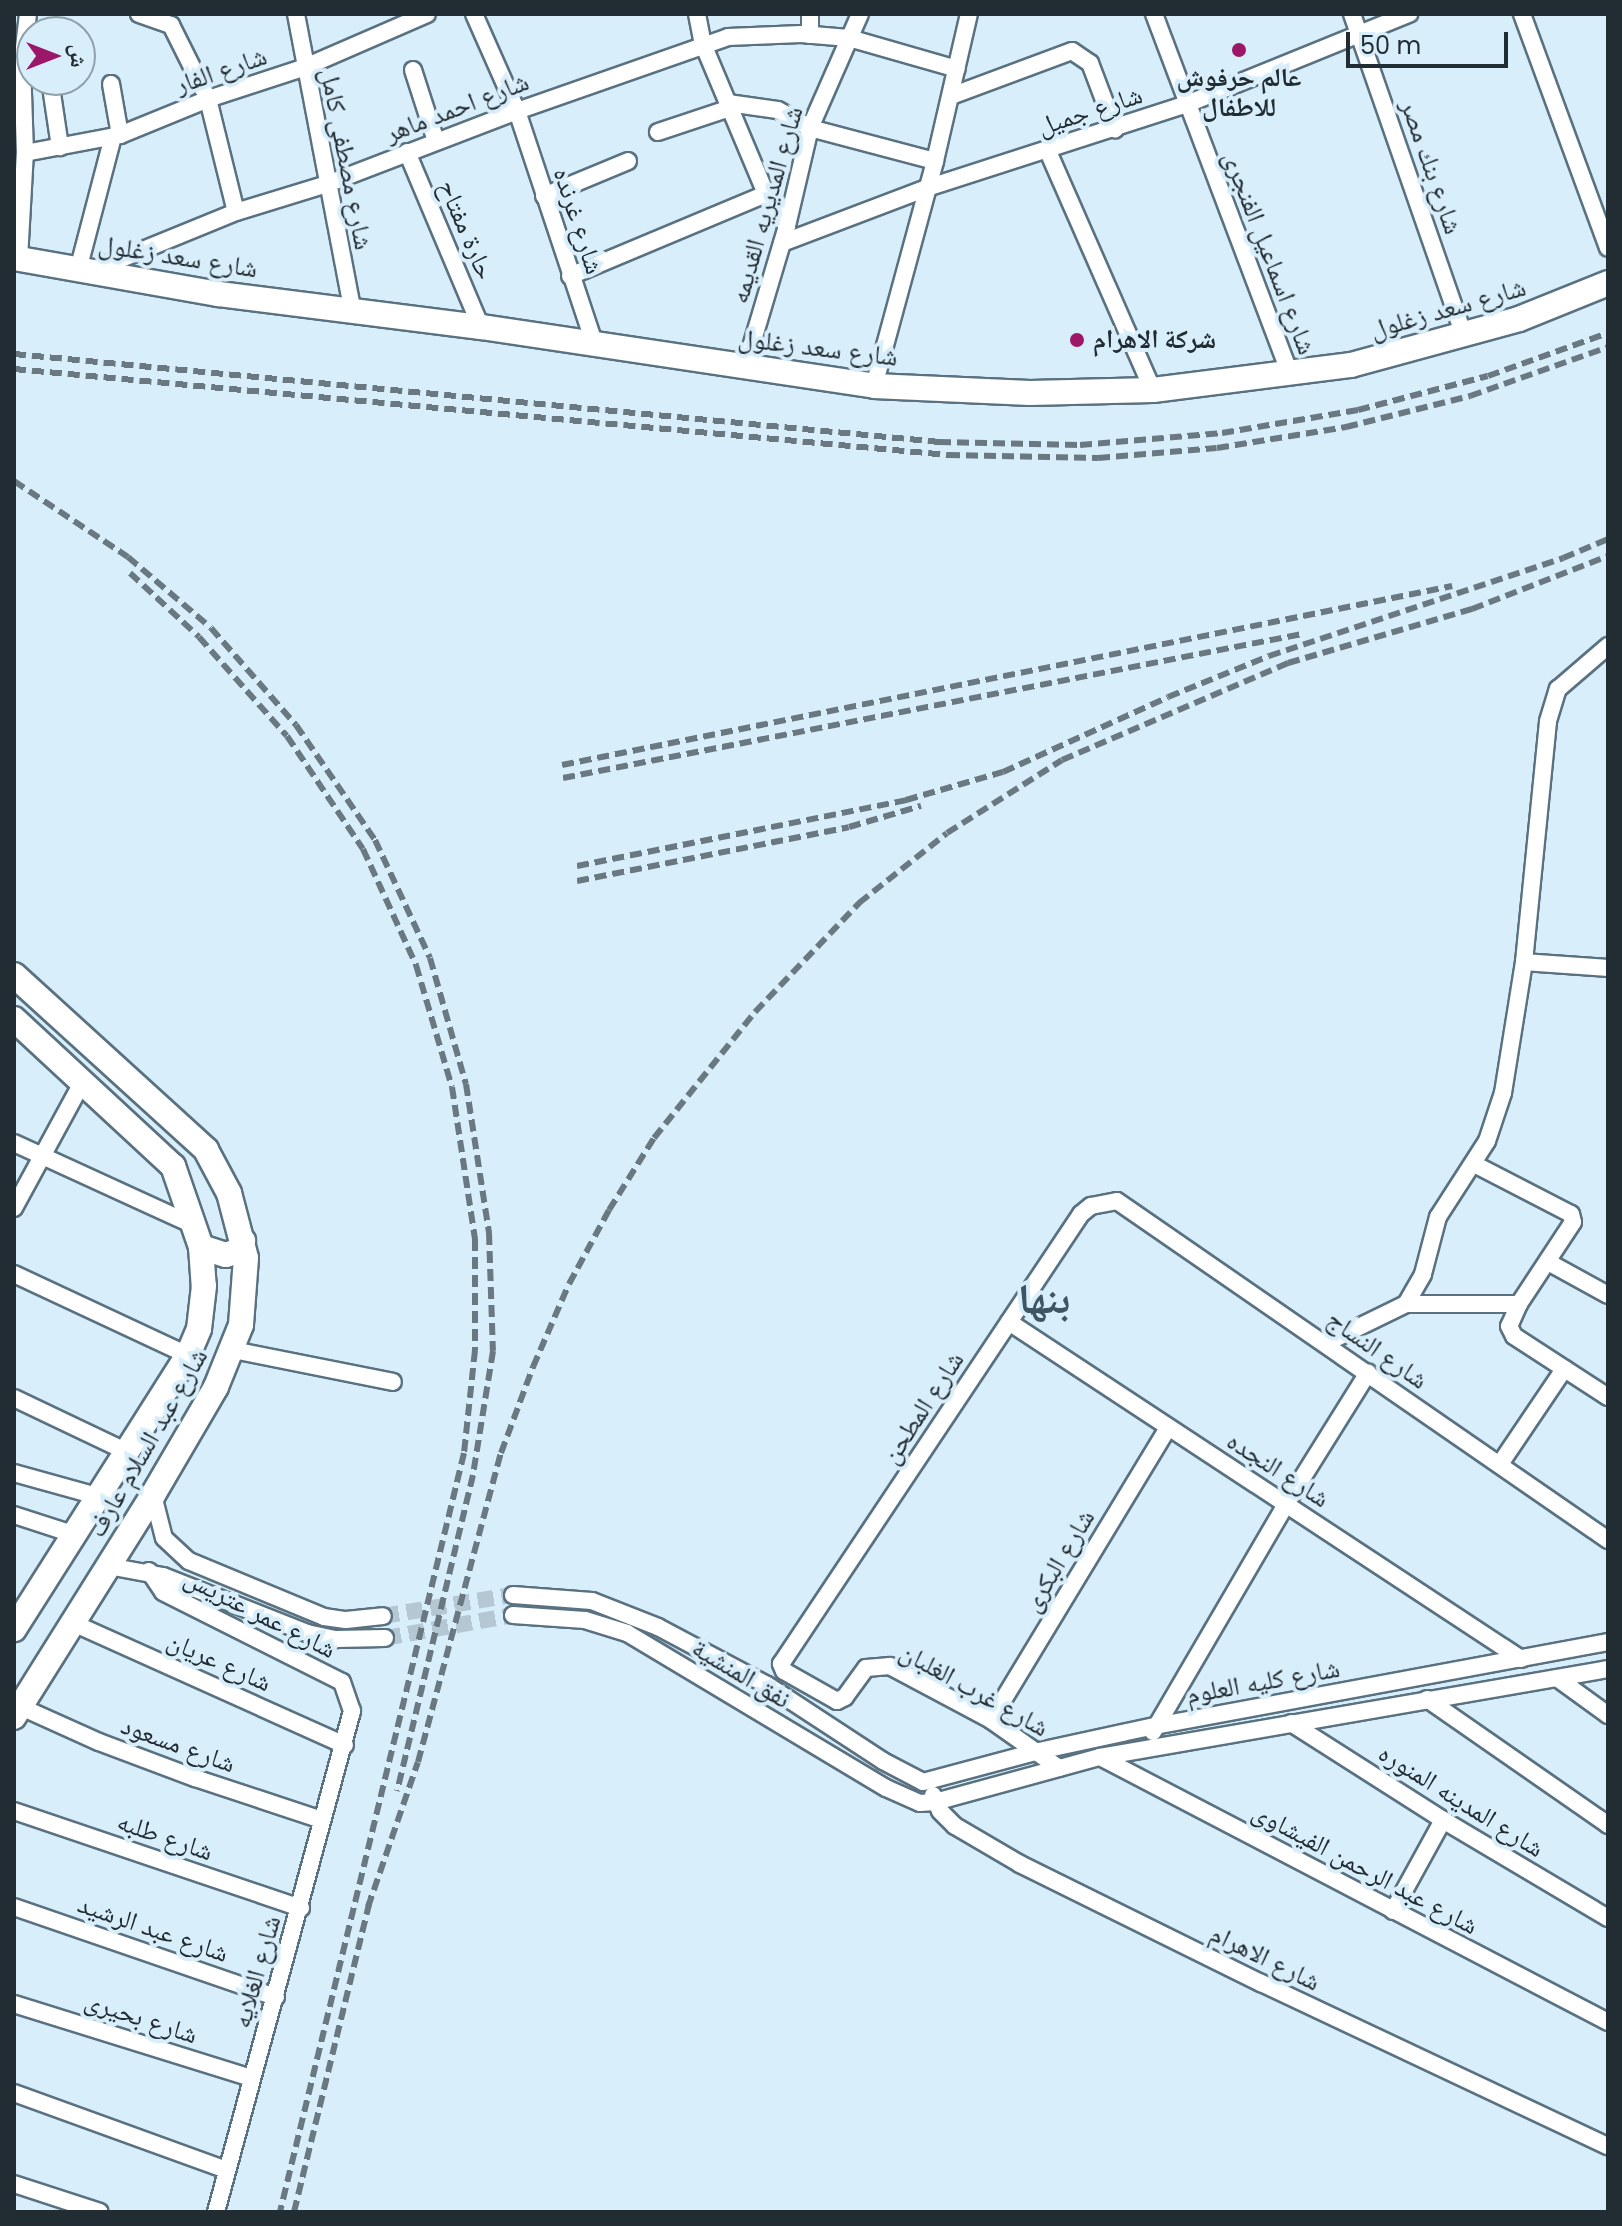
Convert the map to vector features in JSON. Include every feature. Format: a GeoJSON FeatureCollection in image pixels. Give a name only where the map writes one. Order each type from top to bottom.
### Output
{"type":"FeatureCollection","features":[{"type":"Feature","properties":{"kind":"main road","name":"شارع سعد زغلول"},"geometry":{"type":"LineString","coordinates":[[17,258],[219,294],[481,327],[874,386],[1030,393],[1153,390],[1290,374],[1381,359],[1519,319],[1608,283]]}},
{"type":"Feature","properties":{"kind":"main road","name":"شارع عبد السلام عارف"},"geometry":{"type":"LineString","coordinates":[[14,975],[206,1150],[229,1193],[243,1241],[246,1285],[241,1325],[216,1387],[153,1495],[16,1709]]}},
{"type":"Feature","properties":{"kind":"main road","name":"شارع عبد السلام عارف"},"geometry":{"type":"LineString","coordinates":[[14,1019],[173,1166],[198,1237],[202,1309],[199,1329],[188,1355],[14,1629]]}},
{"type":"Feature","properties":{"kind":"main road"},"geometry":{"type":"LineString","coordinates":[[198,1237],[226,1255],[237,1251],[243,1241]]}},
{"type":"Feature","properties":{"kind":"main road"},"geometry":{"type":"LineString","coordinates":[[202,1309],[227,1306],[235,1311],[241,1325]]}},
{"type":"Feature","properties":{"kind":"street"},"geometry":{"type":"LineString","coordinates":[[139,14],[171,25],[208,99],[236,212]]}},
{"type":"Feature","properties":{"kind":"street","name":"شارع مصطفى كامل"},"geometry":{"type":"LineString","coordinates":[[296,14],[303,68],[353,312]]}},
{"type":"Feature","properties":{"kind":"street","name":"شارع الفار"},"geometry":{"type":"LineString","coordinates":[[25,153],[117,136],[208,99],[303,68],[427,14]]}},
{"type":"Feature","properties":{"kind":"street","name":"شارع غرنده"},"geometry":{"type":"LineString","coordinates":[[474,14],[517,111],[595,345]]}},
{"type":"Feature","properties":{"kind":"street"},"geometry":{"type":"LineString","coordinates":[[697,14],[703,44],[766,194],[787,226]]}},
{"type":"Feature","properties":{"kind":"street"},"geometry":{"type":"LineString","coordinates":[[810,14],[810,35]]}},
{"type":"Feature","properties":{"kind":"street","name":"شارع المديريه القديمه"},"geometry":{"type":"LineString","coordinates":[[745,367],[787,226],[810,128],[860,14]]}},
{"type":"Feature","properties":{"kind":"street"},"geometry":{"type":"LineString","coordinates":[[874,386],[935,161],[969,14]]}},
{"type":"Feature","properties":{"kind":"street","name":"شارع اسماعيل الفنجرى"},"geometry":{"type":"LineString","coordinates":[[1154,14],[1290,374]]}},
{"type":"Feature","properties":{"kind":"street","name":"شارع بنك مصر"},"geometry":{"type":"LineString","coordinates":[[1352,14],[1464,335]]}},
{"type":"Feature","properties":{"kind":"street","name":"شارع جميل"},"geometry":{"type":"LineString","coordinates":[[782,243],[927,188],[1187,104],[1270,73],[1359,32],[1409,14]]}},
{"type":"Feature","properties":{"kind":"street"},"geometry":{"type":"LineString","coordinates":[[1522,14],[1608,248]]}},
{"type":"Feature","properties":{"kind":"street","name":"شارع احمد ماهر"},"geometry":{"type":"LineString","coordinates":[[85,270],[236,212],[327,184],[703,44],[749,34],[849,38],[957,69]]}},
{"type":"Feature","properties":{"kind":"street"},"geometry":{"type":"LineString","coordinates":[[951,96],[1072,51],[1090,63],[1115,129]]}},
{"type":"Feature","properties":{"kind":"street"},"geometry":{"type":"LineString","coordinates":[[413,70],[436,141]]}},
{"type":"Feature","properties":{"kind":"street"},"geometry":{"type":"LineString","coordinates":[[85,270],[117,136],[111,84]]}},
{"type":"Feature","properties":{"kind":"street"},"geometry":{"type":"LineString","coordinates":[[17,258],[26,96]]}},
{"type":"Feature","properties":{"kind":"street"},"geometry":{"type":"LineString","coordinates":[[52,96],[60,147]]}},
{"type":"Feature","properties":{"kind":"street"},"geometry":{"type":"LineString","coordinates":[[658,132],[729,105],[778,110],[810,128],[935,161]]}},
{"type":"Feature","properties":{"kind":"street"},"geometry":{"type":"LineString","coordinates":[[1047,149],[1153,390]]}},
{"type":"Feature","properties":{"kind":"street","name":"حارة مفتاح"},"geometry":{"type":"LineString","coordinates":[[407,152],[481,327]]}},
{"type":"Feature","properties":{"kind":"street"},"geometry":{"type":"LineString","coordinates":[[544,196],[628,161]]}},
{"type":"Feature","properties":{"kind":"street"},"geometry":{"type":"LineString","coordinates":[[570,276],[766,194]]}},
{"type":"Feature","properties":{"kind":"street"},"geometry":{"type":"LineString","coordinates":[[1406,1304],[1423,1274],[1438,1217],[1474,1164],[1491,1130],[1503,1093],[1524,962],[1550,711],[1558,689],[1608,646]]}},
{"type":"Feature","properties":{"kind":"street"},"geometry":{"type":"LineString","coordinates":[[1524,962],[1608,968]]}},
{"type":"Feature","properties":{"kind":"street"},"geometry":{"type":"LineString","coordinates":[[14,1208],[83,1081]]}},
{"type":"Feature","properties":{"kind":"street"},"geometry":{"type":"LineString","coordinates":[[14,1143],[198,1237]]}},
{"type":"Feature","properties":{"kind":"street"},"geometry":{"type":"LineString","coordinates":[[1474,1164],[1567,1210],[1573,1222],[1509,1320],[1514,1336],[1608,1397]]}},
{"type":"Feature","properties":{"kind":"street","name":"شارع المطحن"},"geometry":{"type":"LineString","coordinates":[[832,1700],[784,1671],[783,1661],[1081,1214],[1091,1206],[1117,1201]]}},
{"type":"Feature","properties":{"kind":"street","name":"شارع النساج"},"geometry":{"type":"LineString","coordinates":[[1117,1201],[1608,1540]]}},
{"type":"Feature","properties":{"kind":"street"},"geometry":{"type":"LineString","coordinates":[[1548,1262],[1608,1295]]}},
{"type":"Feature","properties":{"kind":"street"},"geometry":{"type":"LineString","coordinates":[[14,1274],[188,1355]]}},
{"type":"Feature","properties":{"kind":"street"},"geometry":{"type":"LineString","coordinates":[[1326,1343],[1406,1304],[1519,1304]]}},
{"type":"Feature","properties":{"kind":"street","name":"شارع النجده"},"geometry":{"type":"LineString","coordinates":[[1009,1322],[1521,1659]]}},
{"type":"Feature","properties":{"kind":"street"},"geometry":{"type":"LineString","coordinates":[[233,1350],[393,1382]]}},
{"type":"Feature","properties":{"kind":"street"},"geometry":{"type":"LineString","coordinates":[[1500,1464],[1564,1369]]}},
{"type":"Feature","properties":{"kind":"street"},"geometry":{"type":"LineString","coordinates":[[1146,1748],[1155,1726],[1286,1504],[1368,1373]]}},
{"type":"Feature","properties":{"kind":"street"},"geometry":{"type":"LineString","coordinates":[[14,1398],[127,1452]]}},
{"type":"Feature","properties":{"kind":"street","name":"شارع البكرى"},"geometry":{"type":"LineString","coordinates":[[991,1720],[1168,1428]]}},
{"type":"Feature","properties":{"kind":"street"},"geometry":{"type":"LineString","coordinates":[[14,1473],[97,1496]]}},
{"type":"Feature","properties":{"kind":"street"},"geometry":{"type":"LineString","coordinates":[[153,1495],[164,1538],[189,1561],[324,1617],[346,1620],[383,1616]]}},
{"type":"Feature","properties":{"kind":"street"},"geometry":{"type":"LineString","coordinates":[[14,1515],[73,1534]]}},
{"type":"Feature","properties":{"kind":"street"},"geometry":{"type":"LineString","coordinates":[[108,1566],[149,1571],[307,1633],[336,1639],[385,1638]]}},
{"type":"Feature","properties":{"kind":"street","name":"شارع عمر عتريس"},"geometry":{"type":"LineString","coordinates":[[149,1571],[163,1592],[342,1682],[352,1711],[345,1745]]}},
{"type":"Feature","properties":{"kind":"street","name":"نفق المنشية"},"geometry":{"type":"LineString","coordinates":[[513,1595],[574,1598],[612,1606],[767,1685],[910,1777],[929,1781]]}},
{"type":"Feature","properties":{"kind":"street","name":"نفق المنشية"},"geometry":{"type":"LineString","coordinates":[[513,1615],[585,1620],[627,1633],[886,1788],[913,1801],[935,1802]]}},
{"type":"Feature","properties":{"kind":"street","name":"شارع عريان"},"geometry":{"type":"LineString","coordinates":[[73,1623],[345,1745]]}},
{"type":"Feature","properties":{"kind":"street","name":"شارع كليه العلوم"},"geometry":{"type":"LineString","coordinates":[[929,1781],[1039,1751],[1155,1726],[1608,1642]]}},
{"type":"Feature","properties":{"kind":"street","name":"شارع غرب الغلبان"},"geometry":{"type":"LineString","coordinates":[[832,1700],[845,1697],[857,1676],[878,1665],[890,1666],[991,1720],[1059,1768]]}},
{"type":"Feature","properties":{"kind":"street","name":"شارع كليه العلوم"},"geometry":{"type":"LineString","coordinates":[[935,1802],[1100,1757],[1608,1669]]}},
{"type":"Feature","properties":{"kind":"street"},"geometry":{"type":"LineString","coordinates":[[1557,1678],[1608,1715]]}},
{"type":"Feature","properties":{"kind":"street"},"geometry":{"type":"LineString","coordinates":[[1427,1699],[1608,1825]]}},
{"type":"Feature","properties":{"kind":"street","name":"شارع مسعود"},"geometry":{"type":"LineString","coordinates":[[16,1709],[167,1768],[322,1820]]}},
{"type":"Feature","properties":{"kind":"street","name":"شارع المدينه المنوره"},"geometry":{"type":"LineString","coordinates":[[1291,1723],[1443,1820],[1608,1918]]}},
{"type":"Feature","properties":{"kind":"street","name":"شارع الغلايه"},"geometry":{"type":"LineString","coordinates":[[216,2212],[345,1745]]}},
{"type":"Feature","properties":{"kind":"street","name":"شارع عبد الرحمن الفيشاوى"},"geometry":{"type":"LineString","coordinates":[[1100,1757],[1608,2022]]}},
{"type":"Feature","properties":{"kind":"street","name":"شارع الاهرام"},"geometry":{"type":"LineString","coordinates":[[929,1781],[935,1802],[955,1826],[1020,1864],[1261,1983],[1608,2146]]}},
{"type":"Feature","properties":{"kind":"street","name":"شارع طلبه"},"geometry":{"type":"LineString","coordinates":[[14,1811],[301,1908]]}},
{"type":"Feature","properties":{"kind":"street"},"geometry":{"type":"LineString","coordinates":[[1393,1911],[1443,1820]]}},
{"type":"Feature","properties":{"kind":"street","name":"شارع عبد الرشيد"},"geometry":{"type":"LineString","coordinates":[[14,1907],[276,1997]]}},
{"type":"Feature","properties":{"kind":"street","name":"شارع بحيرى"},"geometry":{"type":"LineString","coordinates":[[14,2004],[252,2078]]}},
{"type":"Feature","properties":{"kind":"street"},"geometry":{"type":"LineString","coordinates":[[14,2093],[227,2170]]}},
{"type":"Feature","properties":{"kind":"street"},"geometry":{"type":"LineString","coordinates":[[14,2184],[100,2212]]}},
{"type":"Feature","properties":{"kind":"tunnel"},"geometry":{"type":"LineString","coordinates":[[383,1616],[513,1595]]}},
{"type":"Feature","properties":{"kind":"tunnel"},"geometry":{"type":"LineString","coordinates":[[385,1638],[513,1615]]}},
{"type":"Feature","properties":{"kind":"railway"},"geometry":{"type":"LineString","coordinates":[[14,354],[939,442],[1080,445],[1222,433],[1358,410],[1488,376],[1608,333]]}},
{"type":"Feature","properties":{"kind":"railway"},"geometry":{"type":"LineString","coordinates":[[14,369],[948,455],[1098,458],[1217,448],[1346,427],[1470,396],[1608,347]]}},
{"type":"Feature","properties":{"kind":"railway"},"geometry":{"type":"LineString","coordinates":[[14,481],[128,557],[211,628],[296,725],[375,840],[430,958],[466,1084],[489,1233],[493,1351],[473,1475],[397,1791]]}},
{"type":"Feature","properties":{"kind":"railway"},"geometry":{"type":"LineString","coordinates":[[577,866],[906,800],[1003,772],[1168,697],[1269,656],[1563,558],[1608,539]]}},
{"type":"Feature","properties":{"kind":"railway"},"geometry":{"type":"LineString","coordinates":[[368,1907],[418,1762],[501,1453],[533,1367],[569,1284],[609,1210],[654,1138],[755,1012],[859,903],[947,833],[1062,760],[1288,663],[1472,609],[1608,556]]}},
{"type":"Feature","properties":{"kind":"railway"},"geometry":{"type":"LineString","coordinates":[[130,573],[199,637],[287,736],[363,849],[416,965],[452,1087],[475,1239],[475,1350],[464,1453],[280,2212]]}},
{"type":"Feature","properties":{"kind":"railway"},"geometry":{"type":"LineString","coordinates":[[562,765],[1452,586]]}},
{"type":"Feature","properties":{"kind":"railway"},"geometry":{"type":"LineString","coordinates":[[563,778],[1302,634]]}},
{"type":"Feature","properties":{"kind":"railway"},"geometry":{"type":"LineString","coordinates":[[577,881],[849,827],[921,806]]}},
{"type":"Feature","properties":{"kind":"railway"},"geometry":{"type":"LineString","coordinates":[[294,2212],[371,1896]]}},
{"type":"Feature","properties":{"kind":"place","name":"عالم حرفوش للاطفال"},"geometry":{"type":"Point","coordinates":[1239,50]}},
{"type":"Feature","properties":{"kind":"place","name":"شركة الاهرام"},"geometry":{"type":"Point","coordinates":[1077,340]}},
{"type":"Feature","properties":{"kind":"district","name":"بنها"},"geometry":{"type":"Point","coordinates":[1044,1299]}}]}
